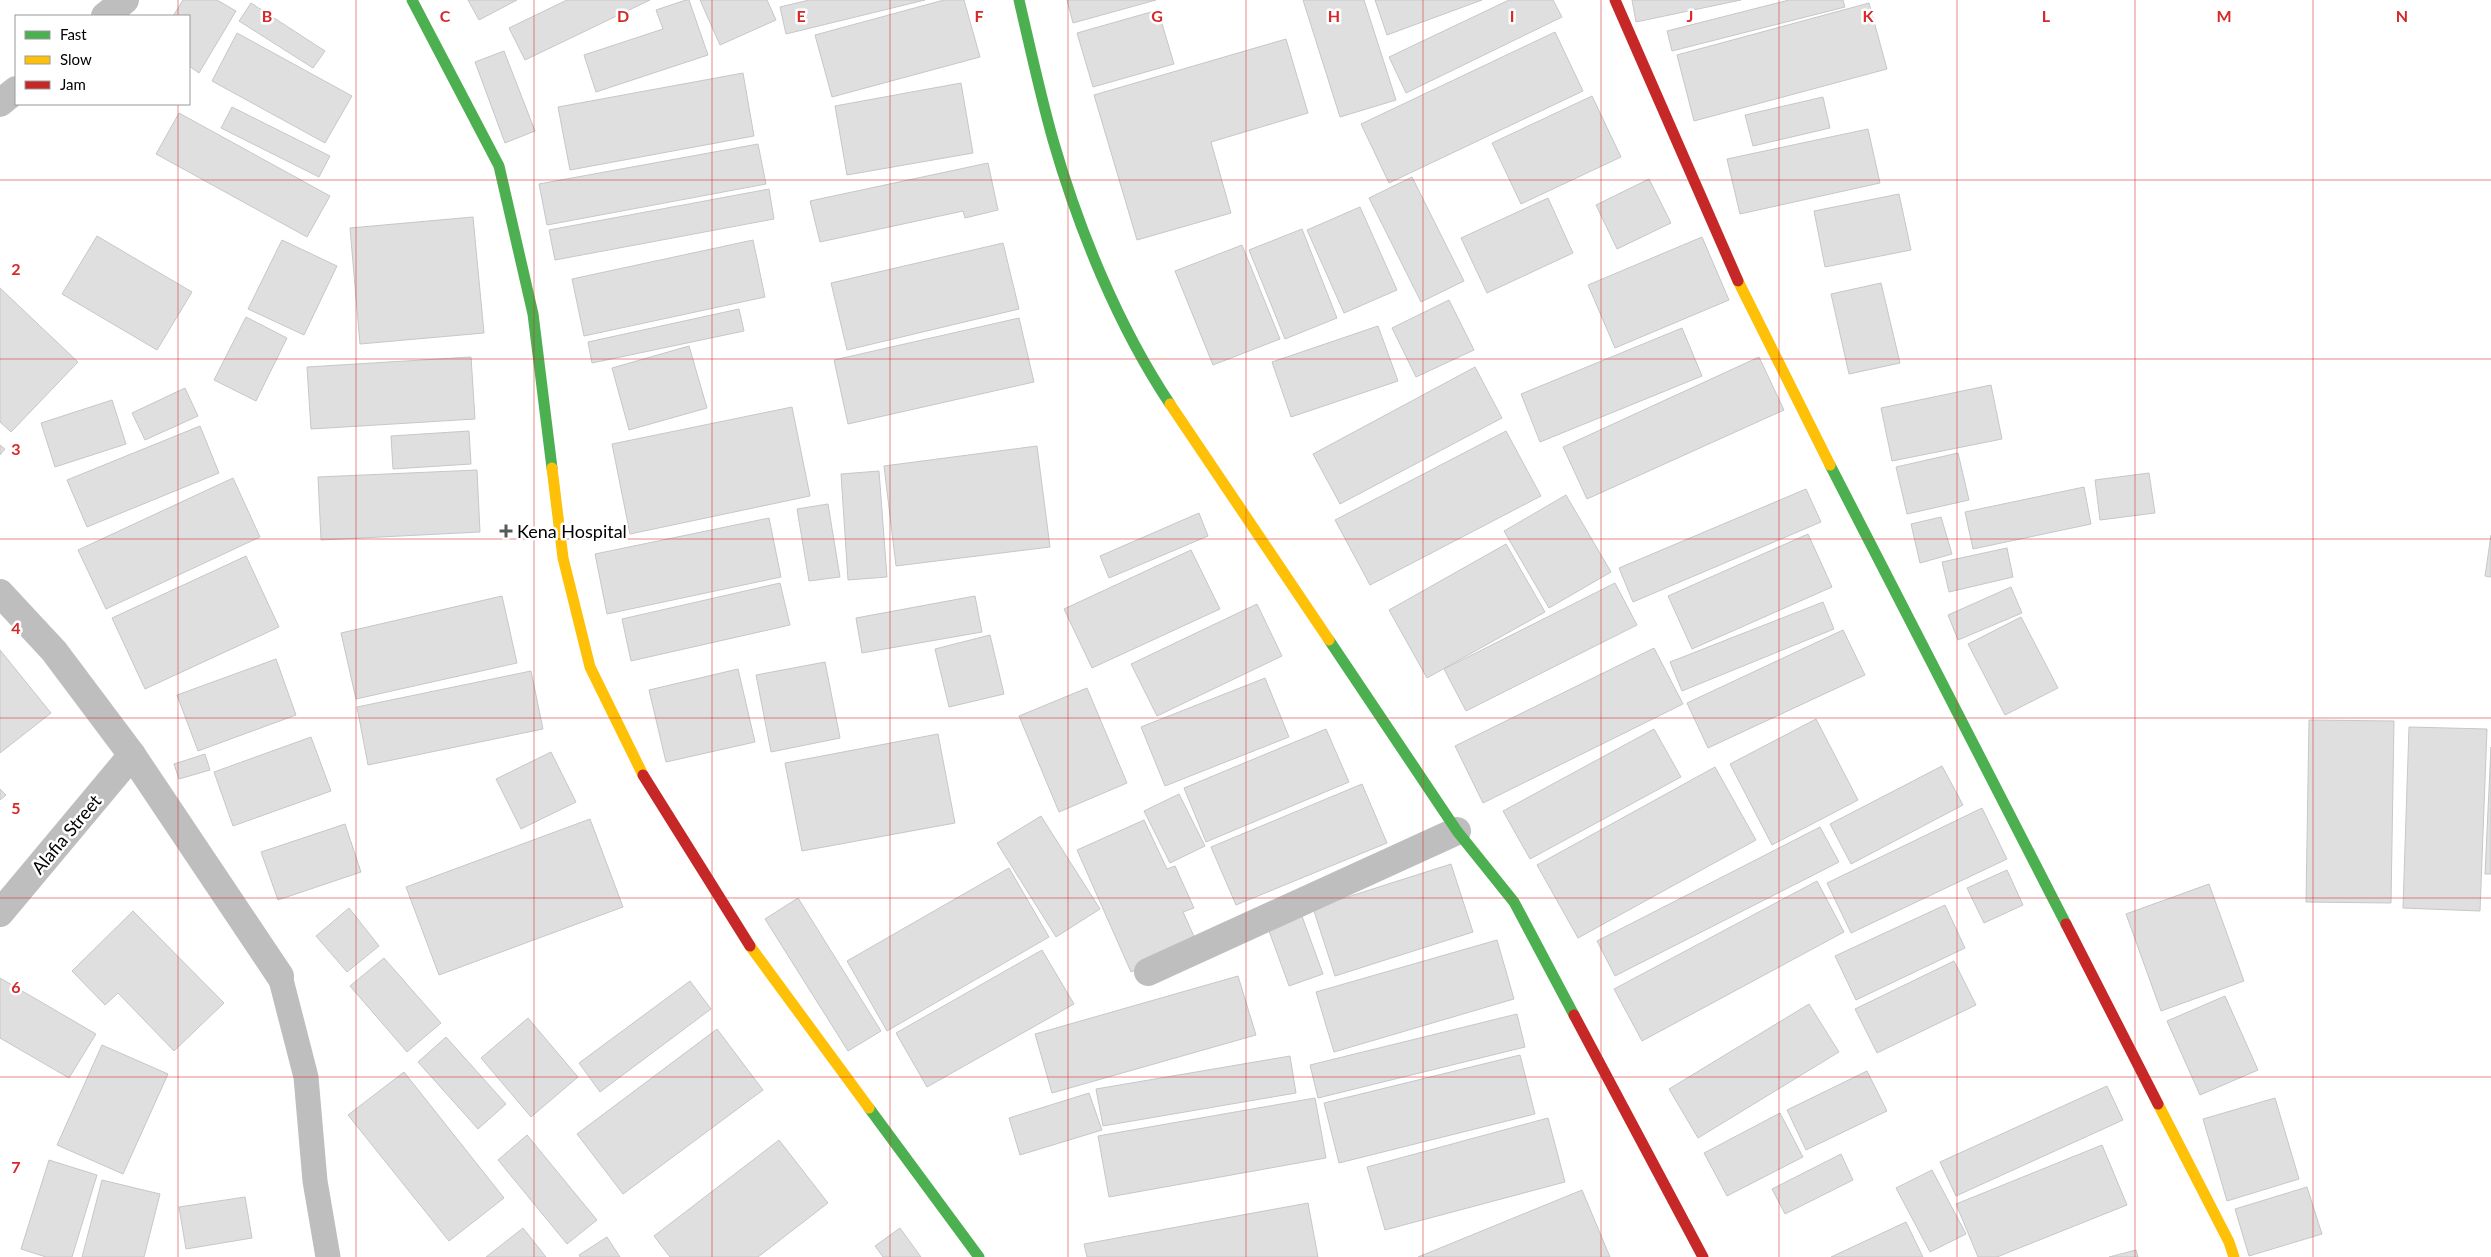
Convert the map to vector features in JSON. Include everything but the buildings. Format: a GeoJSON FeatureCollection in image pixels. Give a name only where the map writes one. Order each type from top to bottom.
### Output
{"type":"FeatureCollection","features":[{"type":"Feature","properties":{"kind":"street"},"geometry":{"type":"LineString","coordinates":[[107,15],[125,0]]}},
{"type":"Feature","properties":{"kind":"street"},"geometry":{"type":"LineString","coordinates":[[412,0],[499,166],[532,314],[564,558],[590,667],[644,776],[755,956],[979,1257]]}},
{"type":"Feature","properties":{"kind":"street"},"geometry":{"type":"LineString","coordinates":[[1019,0],[1053,140],[1087,242],[1147,369],[1457,831],[1514,902],[1703,1257]]}},
{"type":"Feature","properties":{"kind":"street"},"geometry":{"type":"LineString","coordinates":[[1615,0],[1747,302],[2230,1242],[2234,1257]]}},
{"type":"Feature","properties":{"kind":"street"},"geometry":{"type":"LineString","coordinates":[[0,103],[15,91]]}},
{"type":"Feature","properties":{"kind":"street"},"geometry":{"type":"LineString","coordinates":[[0,593],[54,651],[132,755],[280,976]]}},
{"type":"Feature","properties":{"kind":"street","name":"Alafia Street"},"geometry":{"type":"LineString","coordinates":[[0,913],[132,755]]}},
{"type":"Feature","properties":{"kind":"street"},"geometry":{"type":"LineString","coordinates":[[1148,972],[1457,831]]}},
{"type":"Feature","properties":{"kind":"lane"},"geometry":{"type":"LineString","coordinates":[[280,976],[306,1077],[315,1181],[328,1257]]}},
{"type":"Feature","properties":{"kind":"traffic: fast"},"geometry":{"type":"LineString","coordinates":[[412,0],[499,166],[533,314],[552,468]]}},
{"type":"Feature","properties":{"kind":"traffic: fast"},"geometry":{"type":"LineString","coordinates":[[1019,0],[1053,140],[1088,243],[1133,342],[1170,404]]}},
{"type":"Feature","properties":{"kind":"traffic: fast"},"geometry":{"type":"LineString","coordinates":[[1830,465],[2066,924]]}},
{"type":"Feature","properties":{"kind":"traffic: fast"},"geometry":{"type":"LineString","coordinates":[[1329,640],[1457,831],[1514,902],[1574,1015]]}},
{"type":"Feature","properties":{"kind":"traffic: fast"},"geometry":{"type":"LineString","coordinates":[[869,1108],[979,1257]]}},
{"type":"Feature","properties":{"kind":"traffic: slow"},"geometry":{"type":"LineString","coordinates":[[1738,281],[1830,465]]}},
{"type":"Feature","properties":{"kind":"traffic: slow"},"geometry":{"type":"LineString","coordinates":[[1170,404],[1329,640]]}},
{"type":"Feature","properties":{"kind":"traffic: slow"},"geometry":{"type":"LineString","coordinates":[[552,468],[563,558],[590,667],[643,775]]}},
{"type":"Feature","properties":{"kind":"traffic: slow"},"geometry":{"type":"LineString","coordinates":[[750,946],[869,1108]]}},
{"type":"Feature","properties":{"kind":"traffic: slow"},"geometry":{"type":"LineString","coordinates":[[2158,1104],[2229,1242],[2234,1257]]}},
{"type":"Feature","properties":{"kind":"traffic: jam"},"geometry":{"type":"LineString","coordinates":[[1615,0],[1738,281]]}},
{"type":"Feature","properties":{"kind":"traffic: jam"},"geometry":{"type":"LineString","coordinates":[[643,775],[750,946]]}},
{"type":"Feature","properties":{"kind":"traffic: jam"},"geometry":{"type":"LineString","coordinates":[[2066,924],[2158,1104]]}},
{"type":"Feature","properties":{"kind":"traffic: jam"},"geometry":{"type":"LineString","coordinates":[[1574,1015],[1703,1257]]}},
{"type":"Feature","properties":{"kind":"place","name":"Kena Hospital"},"geometry":{"type":"Point","coordinates":[506,531]}}]}
